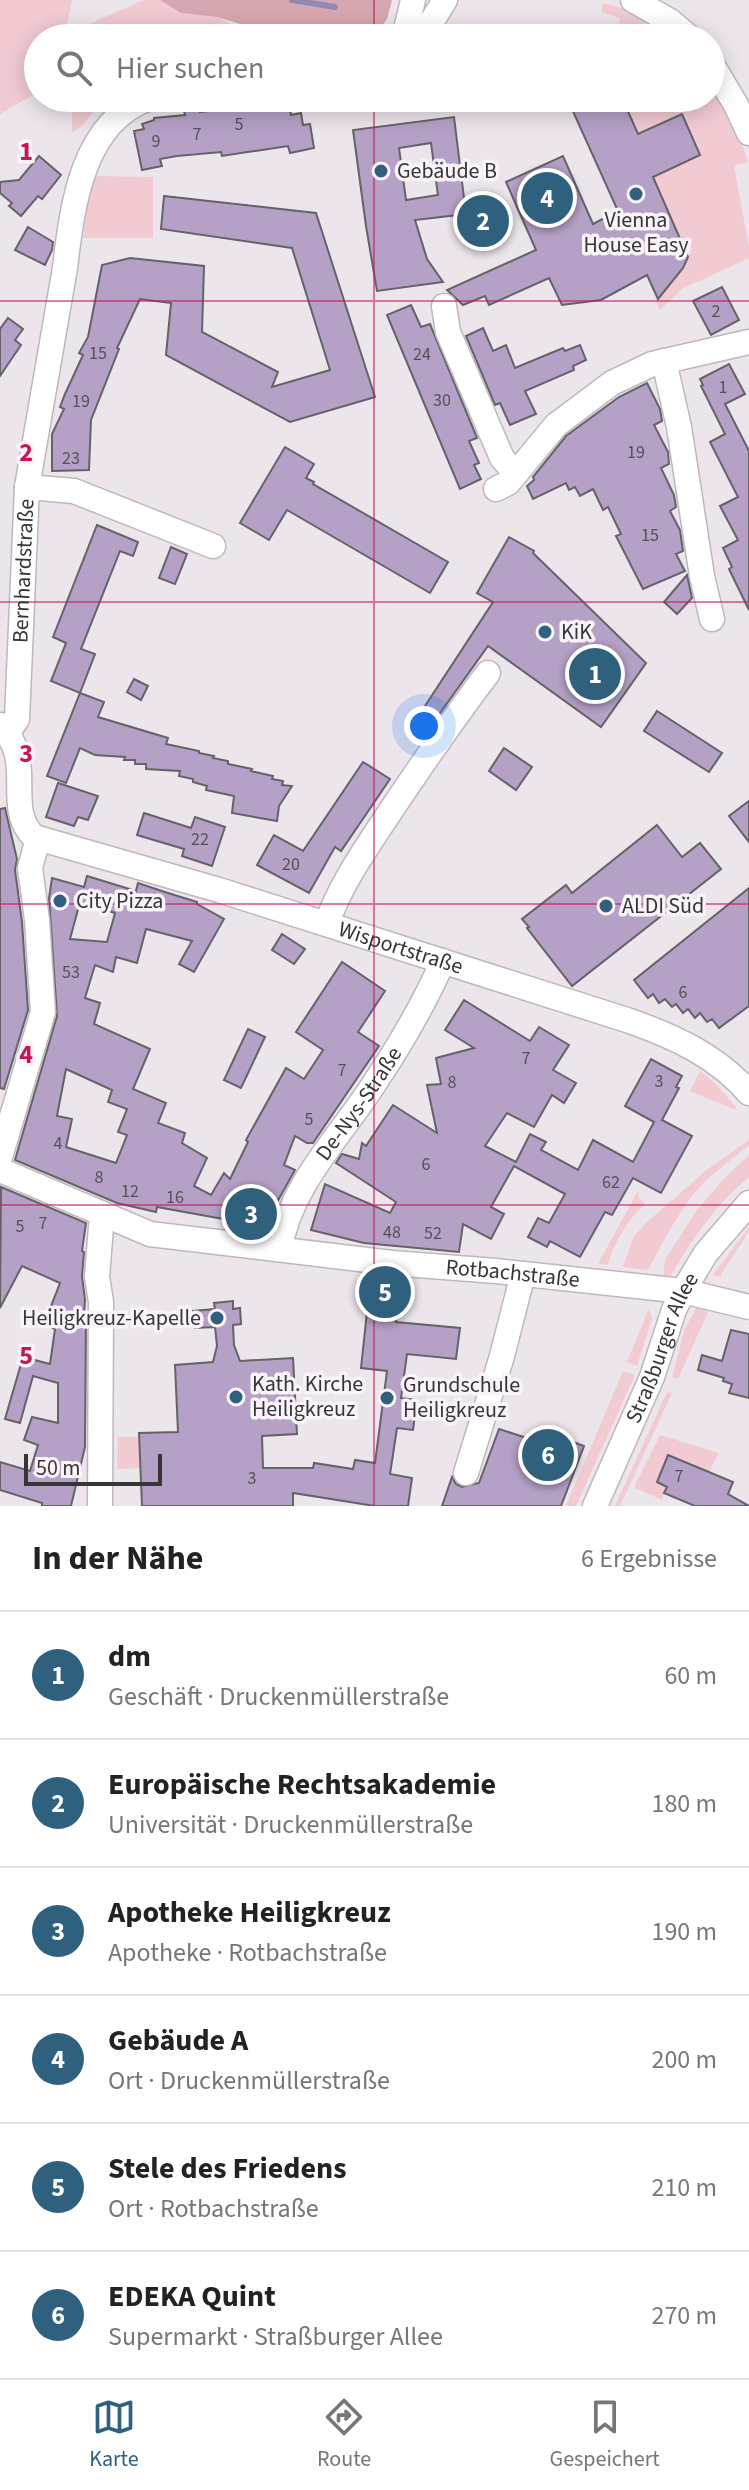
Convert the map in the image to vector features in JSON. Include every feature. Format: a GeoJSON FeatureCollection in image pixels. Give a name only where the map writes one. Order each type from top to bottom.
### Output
{"type":"FeatureCollection","features":[{"type":"Feature","properties":{"kind":"street"},"geometry":{"type":"LineString","coordinates":[[407,24],[413,0]]}},
{"type":"Feature","properties":{"kind":"street"},"geometry":{"type":"LineString","coordinates":[[430,24],[445,0]]}},
{"type":"Feature","properties":{"kind":"street"},"geometry":{"type":"LineString","coordinates":[[633,0],[674,24]]}},
{"type":"Feature","properties":{"kind":"street"},"geometry":{"type":"LineString","coordinates":[[725,87],[749,133]]}},
{"type":"Feature","properties":{"kind":"street","name":"Bernhardstraße"},"geometry":{"type":"LineString","coordinates":[[38,838],[30,834],[23,821],[17,750],[4,728],[17,719],[27,487],[66,249],[84,171],[98,139],[123,112]]}},
{"type":"Feature","properties":{"kind":"street"},"geometry":{"type":"LineString","coordinates":[[444,306],[448,332],[496,445],[515,473]]}},
{"type":"Feature","properties":{"kind":"street"},"geometry":{"type":"LineString","coordinates":[[496,489],[508,483],[556,425],[612,383],[652,364],[749,342]]}},
{"type":"Feature","properties":{"kind":"street"},"geometry":{"type":"LineString","coordinates":[[664,361],[679,427],[702,576],[712,619]]}},
{"type":"Feature","properties":{"kind":"street"},"geometry":{"type":"LineString","coordinates":[[27,487],[74,491],[213,546]]}},
{"type":"Feature","properties":{"kind":"street"},"geometry":{"type":"LineString","coordinates":[[327,923],[336,896],[353,869],[436,743],[488,673]]}},
{"type":"Feature","properties":{"kind":"street"},"geometry":{"type":"LineString","coordinates":[[0,1157],[43,1012],[30,868],[38,838]]}},
{"type":"Feature","properties":{"kind":"street","name":"Wisportstraße"},"geometry":{"type":"LineString","coordinates":[[38,838],[327,923],[670,1036],[713,1059],[749,1093]]}},
{"type":"Feature","properties":{"kind":"street","name":"De-Nys-Straße"},"geometry":{"type":"LineString","coordinates":[[280,1248],[283,1228],[295,1198],[374,1083],[424,1002],[443,961]]}},
{"type":"Feature","properties":{"kind":"street","name":"Rotbachstraße"},"geometry":{"type":"LineString","coordinates":[[0,1170],[150,1234],[392,1263],[683,1291],[749,1307]]}},
{"type":"Feature","properties":{"kind":"street","name":"Straßburger Allee"},"geometry":{"type":"LineString","coordinates":[[595,1506],[652,1377],[683,1291],[706,1253],[749,1203]]}},
{"type":"Feature","properties":{"kind":"street"},"geometry":{"type":"LineString","coordinates":[[100,1506],[101,1302],[97,1277],[102,1214]]}},
{"type":"Feature","properties":{"kind":"street"},"geometry":{"type":"LineString","coordinates":[[466,1473],[523,1274]]}},
{"type":"Feature","properties":{"kind":"shaded area"},"geometry":{"type":"Polygon","coordinates":[[[0,0],[72,0],[67,24],[24,24],[24,100],[0,114],[0,0]]]}},
{"type":"Feature","properties":{"kind":"shaded area"},"geometry":{"type":"Polygon","coordinates":[[[144,0],[160,0],[181,13],[217,17],[231,24],[89,24],[144,0]]]}},
{"type":"Feature","properties":{"kind":"shaded area"},"geometry":{"type":"Polygon","coordinates":[[[160,0],[392,0],[384,24],[240,24],[217,17],[181,13],[160,0]]]}},
{"type":"Feature","properties":{"kind":"shaded area"},"geometry":{"type":"Polygon","coordinates":[[[603,3],[634,11],[654,24],[618,24],[620,18],[601,12],[603,3]]]}},
{"type":"Feature","properties":{"kind":"shaded area"},"geometry":{"type":"Polygon","coordinates":[[[725,108],[748,162],[734,166],[749,258],[682,289],[660,310],[656,301],[683,268],[693,247],[686,251],[656,185],[644,175],[661,173],[700,155],[681,114],[643,131],[630,141],[634,126],[628,112],[725,112],[725,108]]]}},
{"type":"Feature","properties":{"kind":"shaded area"},"geometry":{"type":"Polygon","coordinates":[[[72,112],[93,112],[83,125],[72,133],[72,112]]]}},
{"type":"Feature","properties":{"kind":"shaded area"},"geometry":{"type":"Polygon","coordinates":[[[91,176],[153,177],[153,238],[83,238],[91,176]]]}},
{"type":"Feature","properties":{"kind":"shaded area"},"geometry":{"type":"Polygon","coordinates":[[[700,1071],[715,1083],[736,1107],[735,1110],[690,1091],[700,1071]]]}},
{"type":"Feature","properties":{"kind":"shaded area"},"geometry":{"type":"Polygon","coordinates":[[[749,1140],[749,1145],[710,1177],[689,1200],[648,1270],[623,1267],[634,1236],[647,1222],[708,1169],[749,1140]]]}},
{"type":"Feature","properties":{"kind":"shaded area"},"geometry":{"type":"Polygon","coordinates":[[[749,1155],[749,1177],[705,1223],[670,1277],[663,1278],[665,1260],[695,1213],[749,1155]]]}},
{"type":"Feature","properties":{"kind":"shaded area"},"geometry":{"type":"Polygon","coordinates":[[[638,1191],[639,1198],[645,1204],[622,1231],[608,1264],[598,1264],[638,1191]]]}},
{"type":"Feature","properties":{"kind":"shaded area"},"geometry":{"type":"Polygon","coordinates":[[[749,1227],[720,1277],[713,1275],[749,1227]]]}},
{"type":"Feature","properties":{"kind":"shaded area"},"geometry":{"type":"Polygon","coordinates":[[[701,1300],[712,1303],[678,1379],[672,1377],[685,1328],[701,1300]]]}},
{"type":"Feature","properties":{"kind":"shaded area"},"geometry":{"type":"Polygon","coordinates":[[[649,1309],[652,1318],[637,1366],[627,1362],[649,1309]]]}},
{"type":"Feature","properties":{"kind":"shaded area"},"geometry":{"type":"Polygon","coordinates":[[[623,1371],[635,1375],[576,1506],[566,1506],[623,1371]]]}},
{"type":"Feature","properties":{"kind":"shaded area"},"geometry":{"type":"Polygon","coordinates":[[[667,1392],[672,1393],[620,1506],[615,1506],[667,1392]]]}},
{"type":"Feature","properties":{"kind":"shaded area"},"geometry":{"type":"Polygon","coordinates":[[[660,1435],[719,1453],[709,1472],[668,1456],[657,1482],[667,1487],[662,1500],[634,1487],[660,1435]]]}},
{"type":"Feature","properties":{"kind":"shaded area"},"geometry":{"type":"Polygon","coordinates":[[[118,1437],[139,1437],[140,1468],[117,1469],[118,1437]]]}},
{"type":"Feature","properties":{"kind":"building"},"geometry":{"type":"Polygon","coordinates":[[[184,112],[301,113],[303,125],[310,124],[314,148],[290,153],[288,146],[222,156],[221,152],[177,156],[160,159],[162,166],[142,170],[134,131],[144,129],[142,124],[154,118],[185,115],[184,112]]]}},
{"type":"Feature","properties":{"kind":"building"},"geometry":{"type":"Polygon","coordinates":[[[573,112],[628,112],[638,134],[682,114],[700,155],[653,177],[688,257],[658,299],[647,275],[601,300],[562,305],[549,278],[489,305],[485,296],[463,305],[447,290],[536,250],[506,182],[563,156],[593,224],[618,211],[573,112]]]}},
{"type":"Feature","properties":{"kind":"building","name":"Gebäude B"},"geometry":{"type":"Polygon","coordinates":[[[454,117],[466,214],[415,220],[427,259],[443,282],[377,291],[353,130],[454,117]],[[431,143],[399,148],[406,200],[438,195],[431,143]]]}},
{"type":"Feature","properties":{"kind":"building"},"geometry":{"type":"Polygon","coordinates":[[[39,156],[61,175],[42,199],[38,196],[21,216],[0,193],[0,182],[19,180],[39,156]]]}},
{"type":"Feature","properties":{"kind":"building"},"geometry":{"type":"Polygon","coordinates":[[[164,196],[316,213],[375,397],[290,422],[166,355],[171,303],[140,299],[117,348],[91,420],[89,470],[52,471],[52,434],[64,409],[60,407],[65,394],[83,355],[79,353],[88,337],[102,265],[130,258],[204,266],[202,332],[278,372],[272,387],[330,370],[292,248],[161,229],[164,196]]]}},
{"type":"Feature","properties":{"kind":"building"},"geometry":{"type":"Polygon","coordinates":[[[28,227],[53,242],[45,265],[15,250],[28,227]]]}},
{"type":"Feature","properties":{"kind":"building"},"geometry":{"type":"Polygon","coordinates":[[[722,287],[739,320],[711,335],[693,301],[722,287]]]}},
{"type":"Feature","properties":{"kind":"building"},"geometry":{"type":"Polygon","coordinates":[[[411,305],[421,327],[430,324],[477,438],[469,441],[479,463],[474,465],[481,479],[460,489],[387,315],[411,305]]]}},
{"type":"Feature","properties":{"kind":"building"},"geometry":{"type":"Polygon","coordinates":[[[8,318],[23,329],[15,340],[21,345],[0,376],[0,329],[8,318]]]}},
{"type":"Feature","properties":{"kind":"building"},"geometry":{"type":"Polygon","coordinates":[[[483,328],[493,351],[506,345],[515,368],[563,348],[565,351],[580,345],[586,360],[573,366],[574,370],[525,391],[536,414],[510,425],[500,403],[495,405],[466,336],[483,328]]]}},
{"type":"Feature","properties":{"kind":"building"},"geometry":{"type":"Polygon","coordinates":[[[729,364],[745,394],[725,404],[749,451],[749,610],[729,569],[732,567],[723,548],[738,540],[720,506],[738,497],[710,442],[725,434],[700,379],[729,364]]]}},
{"type":"Feature","properties":{"kind":"building"},"geometry":{"type":"Polygon","coordinates":[[[647,383],[660,409],[662,421],[654,425],[668,452],[669,464],[661,468],[674,495],[676,507],[670,511],[680,530],[683,551],[676,554],[685,571],[643,589],[616,536],[621,534],[608,507],[603,510],[593,489],[580,496],[575,487],[569,490],[566,483],[533,499],[527,486],[566,436],[619,397],[647,383]]]}},
{"type":"Feature","properties":{"kind":"building"},"geometry":{"type":"Polygon","coordinates":[[[285,447],[314,464],[306,478],[313,484],[448,562],[430,593],[287,510],[269,540],[240,523],[285,447]]]}},
{"type":"Feature","properties":{"kind":"building"},"geometry":{"type":"Polygon","coordinates":[[[97,525],[138,542],[133,556],[120,551],[81,649],[95,654],[80,693],[51,681],[66,643],[53,637],[97,525]]]}},
{"type":"Feature","properties":{"kind":"building"},"geometry":{"type":"Polygon","coordinates":[[[509,537],[534,551],[646,663],[601,727],[488,646],[423,737],[410,729],[493,602],[477,593],[509,537]]]}},
{"type":"Feature","properties":{"kind":"building"},"geometry":{"type":"Polygon","coordinates":[[[171,547],[187,554],[175,584],[159,578],[171,547]]]}},
{"type":"Feature","properties":{"kind":"building"},"geometry":{"type":"Polygon","coordinates":[[[687,575],[692,598],[677,614],[664,602],[687,575]]]}},
{"type":"Feature","properties":{"kind":"building"},"geometry":{"type":"Polygon","coordinates":[[[134,679],[148,686],[141,700],[127,692],[134,679]]]}},
{"type":"Feature","properties":{"kind":"building"},"geometry":{"type":"Polygon","coordinates":[[[80,693],[104,702],[98,717],[168,738],[166,744],[214,756],[228,761],[228,764],[273,776],[272,779],[283,781],[282,785],[292,786],[279,806],[277,821],[232,813],[234,796],[206,790],[207,786],[179,776],[180,771],[146,769],[146,764],[135,764],[135,760],[95,755],[80,748],[66,783],[47,776],[80,693]]]}},
{"type":"Feature","properties":{"kind":"building"},"geometry":{"type":"Polygon","coordinates":[[[657,711],[722,753],[709,772],[644,731],[657,711]]]}},
{"type":"Feature","properties":{"kind":"building"},"geometry":{"type":"Polygon","coordinates":[[[504,748],[532,767],[516,790],[489,771],[504,748]]]}},
{"type":"Feature","properties":{"kind":"building"},"geometry":{"type":"Polygon","coordinates":[[[363,762],[390,779],[341,851],[335,847],[309,893],[257,865],[274,835],[303,851],[363,762]]]}},
{"type":"Feature","properties":{"kind":"building"},"geometry":{"type":"Polygon","coordinates":[[[58,783],[98,796],[88,820],[78,817],[74,826],[46,817],[58,783]]]}},
{"type":"Feature","properties":{"kind":"building"},"geometry":{"type":"Polygon","coordinates":[[[749,801],[749,842],[729,816],[749,801]]]}},
{"type":"Feature","properties":{"kind":"building"},"geometry":{"type":"Polygon","coordinates":[[[5,808],[17,859],[15,870],[28,1010],[4,1089],[0,1088],[0,809],[5,808]]]}},
{"type":"Feature","properties":{"kind":"building"},"geometry":{"type":"Polygon","coordinates":[[[144,813],[191,828],[195,817],[225,827],[212,866],[182,856],[184,849],[137,835],[144,813]]]}},
{"type":"Feature","properties":{"kind":"building","name":"ALDI Süd"},"geometry":{"type":"Polygon","coordinates":[[[657,825],[682,857],[700,843],[721,869],[572,986],[522,919],[566,885],[572,893],[657,825]]]}},
{"type":"Feature","properties":{"kind":"building"},"geometry":{"type":"Polygon","coordinates":[[[87,876],[136,891],[138,883],[197,902],[224,919],[194,972],[179,964],[192,941],[146,929],[137,963],[116,957],[113,972],[95,965],[85,998],[100,1003],[94,1024],[150,1049],[133,1089],[166,1103],[158,1123],[185,1133],[182,1143],[207,1158],[194,1186],[211,1195],[224,1173],[230,1179],[248,1142],[246,1140],[286,1068],[304,1079],[323,1050],[296,1032],[342,962],[385,991],[358,1032],[379,1046],[313,1143],[295,1136],[284,1165],[295,1170],[276,1204],[266,1200],[261,1226],[157,1207],[156,1212],[117,1203],[15,1160],[57,1016],[49,898],[52,878],[84,887],[87,876]],[[80,902],[70,939],[107,942],[115,913],[80,902]],[[66,1069],[57,1116],[72,1119],[66,1147],[116,1163],[127,1135],[118,1132],[127,1109],[108,1102],[112,1090],[66,1069]]]}},
{"type":"Feature","properties":{"kind":"building"},"geometry":{"type":"Polygon","coordinates":[[[749,888],[749,1006],[719,1028],[712,1019],[707,1022],[700,1013],[695,1018],[688,1009],[683,1013],[676,1004],[672,1007],[665,999],[659,1003],[653,994],[648,998],[634,980],[749,888]]]}},
{"type":"Feature","properties":{"kind":"building"},"geometry":{"type":"Polygon","coordinates":[[[282,934],[305,949],[294,964],[272,950],[282,934]]]}},
{"type":"Feature","properties":{"kind":"building"},"geometry":{"type":"Polygon","coordinates":[[[464,1000],[530,1041],[539,1027],[569,1045],[553,1070],[576,1083],[564,1103],[552,1095],[534,1127],[507,1113],[485,1146],[516,1162],[530,1134],[546,1142],[541,1150],[578,1170],[593,1140],[633,1162],[654,1122],[625,1106],[651,1059],[682,1076],[662,1120],[692,1136],[661,1193],[633,1178],[612,1215],[605,1212],[580,1257],[550,1241],[547,1247],[528,1237],[538,1218],[549,1223],[565,1194],[514,1166],[491,1207],[504,1214],[491,1239],[463,1224],[459,1252],[364,1243],[311,1230],[325,1184],[390,1213],[396,1202],[336,1163],[342,1154],[359,1159],[362,1143],[366,1146],[393,1105],[437,1133],[427,1085],[441,1084],[436,1058],[474,1048],[445,1030],[464,1000]]]}},
{"type":"Feature","properties":{"kind":"building"},"geometry":{"type":"Polygon","coordinates":[[[248,1029],[265,1037],[241,1088],[224,1080],[248,1029]]]}},
{"type":"Feature","properties":{"kind":"building"},"geometry":{"type":"Polygon","coordinates":[[[1,1187],[86,1223],[82,1251],[86,1315],[85,1447],[71,1506],[42,1506],[42,1503],[0,1490],[0,1462],[30,1471],[38,1445],[24,1440],[32,1417],[58,1423],[58,1383],[33,1376],[20,1423],[5,1419],[23,1357],[50,1364],[55,1329],[44,1324],[60,1283],[22,1266],[0,1308],[1,1187]]]}},
{"type":"Feature","properties":{"kind":"building"},"geometry":{"type":"Polygon","coordinates":[[[369,1293],[399,1296],[396,1322],[460,1328],[456,1359],[407,1354],[401,1398],[417,1400],[413,1430],[397,1428],[390,1474],[412,1478],[408,1506],[375,1506],[293,1493],[293,1506],[142,1506],[139,1433],[178,1432],[175,1365],[213,1362],[217,1346],[215,1327],[195,1328],[193,1311],[215,1309],[214,1303],[233,1301],[233,1309],[240,1308],[241,1324],[233,1325],[234,1345],[240,1361],[293,1358],[297,1434],[262,1436],[263,1468],[313,1468],[314,1463],[353,1469],[355,1460],[375,1463],[387,1371],[361,1368],[369,1293]]]}},
{"type":"Feature","properties":{"kind":"building"},"geometry":{"type":"Polygon","coordinates":[[[731,1330],[749,1334],[749,1398],[729,1393],[732,1384],[723,1381],[724,1378],[698,1370],[702,1355],[722,1361],[731,1330]]]}},
{"type":"Feature","properties":{"kind":"building"},"geometry":{"type":"Polygon","coordinates":[[[537,1428],[584,1446],[561,1506],[442,1506],[452,1477],[462,1487],[479,1483],[499,1429],[533,1440],[537,1428]]]}},
{"type":"Feature","properties":{"kind":"building"},"geometry":{"type":"Polygon","coordinates":[[[668,1455],[733,1482],[728,1494],[749,1506],[695,1506],[664,1493],[667,1487],[657,1482],[668,1455]]]}},
{"type":"Feature","properties":{"kind":"waterway"},"geometry":{"type":"LineString","coordinates":[[292,0],[335,7]]}},
{"type":"Feature","properties":{"kind":"place","name":"Gebäude B"},"geometry":{"type":"Point","coordinates":[381,171]}},
{"type":"Feature","properties":{"kind":"place","name":"Vienna House Easy"},"geometry":{"type":"Point","coordinates":[636,194]}},
{"type":"Feature","properties":{"kind":"place","name":"Gebäude A"},"geometry":{"type":"Point","coordinates":[547,198]}},
{"type":"Feature","properties":{"kind":"place","name":"Europäische Rechtsakademie"},"geometry":{"type":"Point","coordinates":[483,221]}},
{"type":"Feature","properties":{"kind":"place","name":"KiK"},"geometry":{"type":"Point","coordinates":[545,632]}},
{"type":"Feature","properties":{"kind":"place","name":"dm"},"geometry":{"type":"Point","coordinates":[595,674]}},
{"type":"Feature","properties":{"kind":"place","name":"City Pizza"},"geometry":{"type":"Point","coordinates":[60,901]}},
{"type":"Feature","properties":{"kind":"place","name":"ALDI Süd"},"geometry":{"type":"Point","coordinates":[606,906]}},
{"type":"Feature","properties":{"kind":"place","name":"Apotheke Heiligkreuz"},"geometry":{"type":"Point","coordinates":[251,1214]}},
{"type":"Feature","properties":{"kind":"place","name":"Stele des Friedens"},"geometry":{"type":"Point","coordinates":[385,1292]}},
{"type":"Feature","properties":{"kind":"place","name":"Heiligkreuz-Kapelle"},"geometry":{"type":"Point","coordinates":[217,1318]}},
{"type":"Feature","properties":{"kind":"place","name":"Kath. Kirche Heiligkreuz"},"geometry":{"type":"Point","coordinates":[236,1397]}},
{"type":"Feature","properties":{"kind":"place","name":"Grundschule Heiligkreuz"},"geometry":{"type":"Point","coordinates":[387,1398]}},
{"type":"Feature","properties":{"kind":"place","name":"EDEKA Quint"},"geometry":{"type":"Point","coordinates":[548,1455]}}]}
